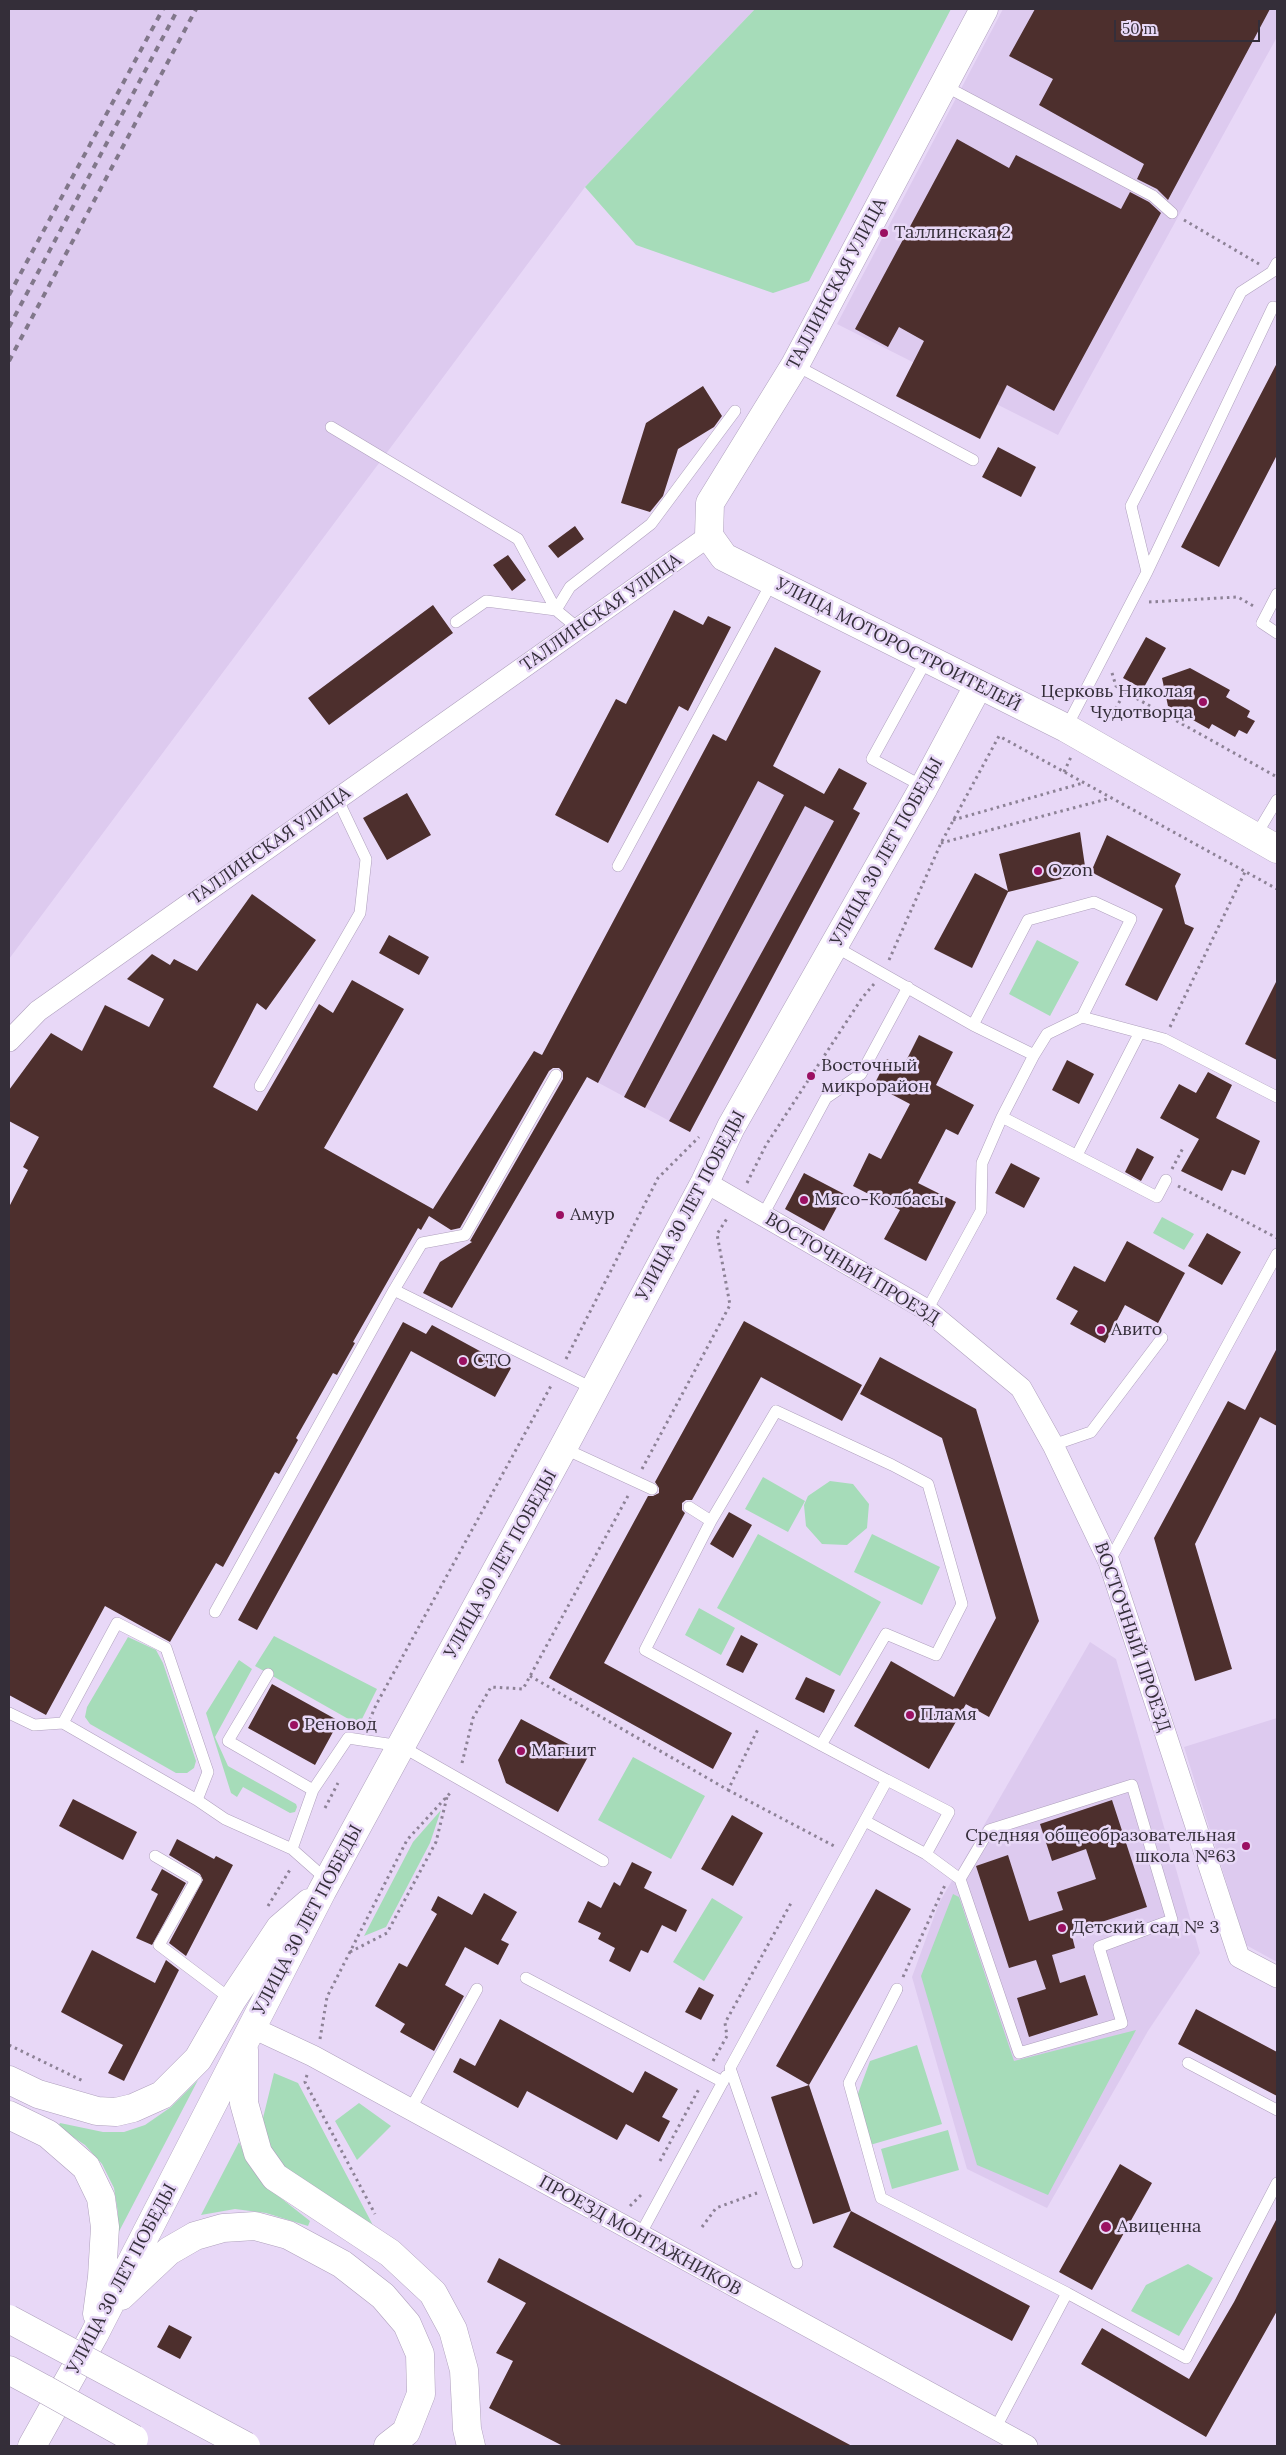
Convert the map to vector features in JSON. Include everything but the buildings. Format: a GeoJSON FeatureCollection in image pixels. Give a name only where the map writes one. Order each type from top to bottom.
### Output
{"type":"FeatureCollection","features":[{"type":"Feature","properties":{"kind":"street","name":"ТАЛЛИНСКАЯ УЛИЦА"},"geometry":{"type":"LineString","coordinates":[[9,1041],[38,1011],[709,536],[710,503],[794,365],[984,9]]}},
{"type":"Feature","properties":{"kind":"street","name":"УЛИЦА МОТОРОСТРОИТЕЛЕЙ"},"geometry":{"type":"LineString","coordinates":[[709,536],[724,558],[978,686],[1066,728],[1266,843]]}},
{"type":"Feature","properties":{"kind":"street","name":"УЛИЦА 30 ЛЕТ ПОБЕДЫ"},"geometry":{"type":"LineString","coordinates":[[32,2446],[100,2323],[325,1886],[564,1448],[705,1182],[731,1127],[924,787],[978,686]]}},
{"type":"Feature","properties":{"kind":"street","name":"ВОСТОЧНЫЙ ПРОЕЗД"},"geometry":{"type":"LineString","coordinates":[[705,1182],[927,1310],[1020,1388],[1053,1445],[1110,1562],[1238,1957],[1277,1977]]}},
{"type":"Feature","properties":{"kind":"street"},"geometry":{"type":"LineString","coordinates":[[9,2080],[38,2094],[97,2111],[116,2112],[133,2108],[162,2095],[198,2059],[232,2000],[280,1928],[325,1886]]}},
{"type":"Feature","properties":{"kind":"street"},"geometry":{"type":"LineString","coordinates":[[248,2035],[244,2103],[258,2153],[275,2177],[390,2253],[433,2293],[453,2330],[464,2370],[467,2429],[471,2446]]}},
{"type":"Feature","properties":{"kind":"street","name":"ПРОЕЗД МОНТАЖНИКОВ"},"geometry":{"type":"LineString","coordinates":[[248,2035],[313,2056],[1027,2446]]}},
{"type":"Feature","properties":{"kind":"street"},"geometry":{"type":"LineString","coordinates":[[16,2118],[48,2134],[86,2167],[101,2198],[105,2227],[100,2323]]}},
{"type":"Feature","properties":{"kind":"street"},"geometry":{"type":"LineString","coordinates":[[100,2323],[169,2251],[195,2236],[223,2228],[255,2226],[288,2235],[342,2264],[384,2296],[407,2324],[420,2354],[421,2394],[406,2432],[388,2446]]}},
{"type":"Feature","properties":{"kind":"street"},"geometry":{"type":"LineString","coordinates":[[9,2318],[246,2446]]}},
{"type":"Feature","properties":{"kind":"street"},"geometry":{"type":"LineString","coordinates":[[9,2370],[141,2444]]}},
{"type":"Feature","properties":{"kind":"street"},"geometry":{"type":"LineString","coordinates":[[9,2382],[46,2390]]}},
{"type":"Feature","properties":{"kind":"lane"},"geometry":{"type":"LineString","coordinates":[[943,85],[1153,196],[1172,213]]}},
{"type":"Feature","properties":{"kind":"lane"},"geometry":{"type":"LineString","coordinates":[[1146,572],[1131,506],[1241,292],[1276,270]]}},
{"type":"Feature","properties":{"kind":"lane"},"geometry":{"type":"LineString","coordinates":[[1066,728],[1146,572],[1273,307]]}},
{"type":"Feature","properties":{"kind":"lane"},"geometry":{"type":"LineString","coordinates":[[794,365],[974,460]]}},
{"type":"Feature","properties":{"kind":"lane"},"geometry":{"type":"LineString","coordinates":[[556,610],[570,586],[651,524],[735,411]]}},
{"type":"Feature","properties":{"kind":"lane"},"geometry":{"type":"LineString","coordinates":[[331,426],[518,539],[556,610],[579,629]]}},
{"type":"Feature","properties":{"kind":"lane"},"geometry":{"type":"LineString","coordinates":[[618,866],[772,582]]}},
{"type":"Feature","properties":{"kind":"lane"},"geometry":{"type":"LineString","coordinates":[[1277,594],[1262,623],[1277,633]]}},
{"type":"Feature","properties":{"kind":"lane"},"geometry":{"type":"LineString","coordinates":[[456,622],[486,601],[556,610]]}},
{"type":"Feature","properties":{"kind":"lane"},"geometry":{"type":"LineString","coordinates":[[924,787],[872,759],[927,659]]}},
{"type":"Feature","properties":{"kind":"lane"},"geometry":{"type":"LineString","coordinates":[[260,1086],[360,913],[366,859],[337,798]]}},
{"type":"Feature","properties":{"kind":"lane"},"geometry":{"type":"LineString","coordinates":[[1266,843],[1277,800]]}},
{"type":"Feature","properties":{"kind":"lane"},"geometry":{"type":"LineString","coordinates":[[927,1310],[981,1211],[982,1163],[1002,1117],[1034,1055],[1047,1034],[1082,1017],[1131,919],[1094,902],[1028,920],[973,1025]]}},
{"type":"Feature","properties":{"kind":"lane"},"geometry":{"type":"LineString","coordinates":[[834,946],[973,1025],[1034,1055]]}},
{"type":"Feature","properties":{"kind":"lane"},"geometry":{"type":"LineString","coordinates":[[763,1214],[826,1098],[860,1074],[908,987]]}},
{"type":"Feature","properties":{"kind":"lane"},"geometry":{"type":"LineString","coordinates":[[1082,1017],[1139,1034],[1164,1039],[1277,1097]]}},
{"type":"Feature","properties":{"kind":"lane"},"geometry":{"type":"LineString","coordinates":[[1077,1156],[1139,1034]]}},
{"type":"Feature","properties":{"kind":"lane"},"geometry":{"type":"LineString","coordinates":[[215,1612],[422,1243],[465,1235],[556,1074]]}},
{"type":"Feature","properties":{"kind":"lane"},"geometry":{"type":"LineString","coordinates":[[1002,1117],[1158,1197],[1166,1180]]}},
{"type":"Feature","properties":{"kind":"lane"},"geometry":{"type":"LineString","coordinates":[[1110,1562],[1277,1254]]}},
{"type":"Feature","properties":{"kind":"lane"},"geometry":{"type":"LineString","coordinates":[[394,1290],[594,1390]]}},
{"type":"Feature","properties":{"kind":"lane"},"geometry":{"type":"LineString","coordinates":[[1053,1445],[1092,1432],[1162,1338]]}},
{"type":"Feature","properties":{"kind":"lane"},"geometry":{"type":"LineString","coordinates":[[822,1745],[886,1634],[936,1655],[962,1604],[928,1484],[892,1465],[776,1411],[711,1521],[645,1650],[765,1715],[948,1812],[926,1854]]}},
{"type":"Feature","properties":{"kind":"lane"},"geometry":{"type":"LineString","coordinates":[[564,1448],[652,1490]]}},
{"type":"Feature","properties":{"kind":"lane"},"geometry":{"type":"LineString","coordinates":[[688,1507],[711,1521]]}},
{"type":"Feature","properties":{"kind":"lane"},"geometry":{"type":"LineString","coordinates":[[63,1723],[117,1623],[166,1648],[208,1772],[197,1800]]}},
{"type":"Feature","properties":{"kind":"lane"},"geometry":{"type":"LineString","coordinates":[[268,1674],[228,1741],[313,1790]]}},
{"type":"Feature","properties":{"kind":"lane"},"geometry":{"type":"LineString","coordinates":[[9,1713],[34,1726],[63,1723],[197,1800],[226,1819],[296,1852],[325,1886]]}},
{"type":"Feature","properties":{"kind":"lane"},"geometry":{"type":"LineString","coordinates":[[296,1852],[313,1790],[348,1738],[401,1746],[603,1861]]}},
{"type":"Feature","properties":{"kind":"lane"},"geometry":{"type":"LineString","coordinates":[[640,2236],[887,1780]]}},
{"type":"Feature","properties":{"kind":"lane"},"geometry":{"type":"LineString","coordinates":[[865,1821],[926,1854],[956,1876],[1019,2053],[1122,2023],[1099,1947],[1172,1920],[1132,1785],[989,1830],[956,1876]]}},
{"type":"Feature","properties":{"kind":"lane"},"geometry":{"type":"LineString","coordinates":[[155,1856],[196,1880],[159,1945],[232,2000]]}},
{"type":"Feature","properties":{"kind":"lane"},"geometry":{"type":"LineString","coordinates":[[526,1978],[723,2082]]}},
{"type":"Feature","properties":{"kind":"lane"},"geometry":{"type":"LineString","coordinates":[[410,2110],[477,1989]]}},
{"type":"Feature","properties":{"kind":"lane"},"geometry":{"type":"LineString","coordinates":[[897,1989],[849,2083],[881,2198],[1066,2293],[1186,2358],[1277,2183]]}},
{"type":"Feature","properties":{"kind":"lane"},"geometry":{"type":"LineString","coordinates":[[1188,2063],[1277,2110]]}},
{"type":"Feature","properties":{"kind":"lane"},"geometry":{"type":"LineString","coordinates":[[730,2068],[798,2263]]}},
{"type":"Feature","properties":{"kind":"lane"},"geometry":{"type":"LineString","coordinates":[[995,2429],[1066,2293]]}},
{"type":"Feature","properties":{"kind":"path"},"geometry":{"type":"LineString","coordinates":[[1172,213],[1276,270]]}},
{"type":"Feature","properties":{"kind":"path"},"geometry":{"type":"LineString","coordinates":[[1148,602],[1238,597],[1266,613]]}},
{"type":"Feature","properties":{"kind":"path"},"geometry":{"type":"LineString","coordinates":[[1111,669],[1116,686],[1125,692],[1277,776]]}},
{"type":"Feature","properties":{"kind":"path"},"geometry":{"type":"LineString","coordinates":[[1109,720],[1125,692]]}},
{"type":"Feature","properties":{"kind":"path"},"geometry":{"type":"LineString","coordinates":[[313,2056],[320,2042],[327,1997],[407,1840],[448,1797],[458,1780],[473,1718],[491,1687],[523,1689],[730,1305],[717,1234],[738,1200],[766,1145],[862,998],[883,973],[941,843],[999,736],[1277,889]]}},
{"type":"Feature","properties":{"kind":"path"},"geometry":{"type":"LineString","coordinates":[[953,820],[1083,783]]}},
{"type":"Feature","properties":{"kind":"path"},"geometry":{"type":"LineString","coordinates":[[941,843],[1111,798]]}},
{"type":"Feature","properties":{"kind":"path"},"geometry":{"type":"LineString","coordinates":[[1164,1039],[1245,872]]}},
{"type":"Feature","properties":{"kind":"path"},"geometry":{"type":"LineString","coordinates":[[362,1740],[376,1705],[559,1372],[658,1178],[704,1132]]}},
{"type":"Feature","properties":{"kind":"path"},"geometry":{"type":"LineString","coordinates":[[1184,1146],[1166,1180],[1277,1238]]}},
{"type":"Feature","properties":{"kind":"path"},"geometry":{"type":"LineString","coordinates":[[530,1676],[728,1790],[848,1853]]}},
{"type":"Feature","properties":{"kind":"path"},"geometry":{"type":"LineString","coordinates":[[728,1790],[765,1715]]}},
{"type":"Feature","properties":{"kind":"path"},"geometry":{"type":"LineString","coordinates":[[322,1814],[340,1781]]}},
{"type":"Feature","properties":{"kind":"path"},"geometry":{"type":"LineString","coordinates":[[349,1953],[387,1933],[436,1842],[448,1797]]}},
{"type":"Feature","properties":{"kind":"path"},"geometry":{"type":"LineString","coordinates":[[263,1913],[296,1852]]}},
{"type":"Feature","properties":{"kind":"path"},"geometry":{"type":"LineString","coordinates":[[897,1989],[956,1876]]}},
{"type":"Feature","properties":{"kind":"path"},"geometry":{"type":"LineString","coordinates":[[9,2045],[91,2084]]}},
{"type":"Feature","properties":{"kind":"path"},"geometry":{"type":"LineString","coordinates":[[702,2227],[716,2208],[771,2188]]}},
{"type":"Feature","properties":{"kind":"shaded area"},"geometry":{"type":"Polygon","coordinates":[[[9,9],[755,9],[585,187],[9,959],[9,9]]]}},
{"type":"Feature","properties":{"kind":"shaded area"},"geometry":{"type":"Polygon","coordinates":[[[1003,9],[1277,9],[1277,37],[1058,435],[837,324],[1003,9]]]}},
{"type":"Feature","properties":{"kind":"shaded area"},"geometry":{"type":"Polygon","coordinates":[[[713,734],[860,813],[690,1132],[543,1053],[713,734]]]}},
{"type":"Feature","properties":{"kind":"shaded area","name":"Детский сад № 3"},"geometry":{"type":"Polygon","coordinates":[[[1090,1642],[1116,1659],[1200,1953],[1148,2031],[1047,2208],[967,2169],[912,1977],[939,1903],[1090,1642]]]}},
{"type":"Feature","properties":{"kind":"shaded area","name":"Средняя общеобразовательная школа №63"},"geometry":{"type":"Polygon","coordinates":[[[1277,1718],[1277,1962],[1246,1945],[1184,1747],[1277,1718]]]}},
{"type":"Feature","properties":{"kind":"green space"},"geometry":{"type":"Polygon","coordinates":[[[755,9],[951,9],[809,281],[773,293],[636,245],[585,187],[755,9]]]}},
{"type":"Feature","properties":{"kind":"green space"},"geometry":{"type":"Polygon","coordinates":[[[1037,940],[1079,962],[1050,1016],[1009,994],[1037,940]]]}},
{"type":"Feature","properties":{"kind":"green space"},"geometry":{"type":"Polygon","coordinates":[[[1162,1217],[1194,1234],[1184,1250],[1153,1233],[1162,1217]]]}},
{"type":"Feature","properties":{"kind":"green space"},"geometry":{"type":"Polygon","coordinates":[[[763,1477],[805,1501],[788,1532],[745,1509],[763,1477]]]}},
{"type":"Feature","properties":{"kind":"green space"},"geometry":{"type":"Polygon","coordinates":[[[830,1481],[853,1484],[869,1504],[867,1528],[847,1545],[822,1544],[806,1526],[804,1505],[808,1496],[830,1481]]]}},
{"type":"Feature","properties":{"kind":"green space"},"geometry":{"type":"Polygon","coordinates":[[[758,1534],[881,1602],[840,1676],[717,1608],[758,1534]]]}},
{"type":"Feature","properties":{"kind":"green space"},"geometry":{"type":"Polygon","coordinates":[[[872,1534],[940,1567],[922,1605],[854,1572],[872,1534]]]}},
{"type":"Feature","properties":{"kind":"green space"},"geometry":{"type":"Polygon","coordinates":[[[699,1608],[735,1628],[721,1655],[685,1635],[699,1608]]]}},
{"type":"Feature","properties":{"kind":"green space"},"geometry":{"type":"Polygon","coordinates":[[[274,1636],[377,1689],[359,1725],[255,1666],[274,1636]]]}},
{"type":"Feature","properties":{"kind":"green space"},"geometry":{"type":"Polygon","coordinates":[[[128,1637],[156,1650],[163,1663],[196,1761],[194,1768],[187,1773],[176,1773],[90,1724],[85,1717],[87,1707],[128,1637]]]}},
{"type":"Feature","properties":{"kind":"green space"},"geometry":{"type":"Polygon","coordinates":[[[239,1660],[252,1669],[215,1737],[228,1766],[296,1804],[295,1812],[290,1813],[243,1787],[237,1797],[231,1793],[206,1713],[239,1660]]]}},
{"type":"Feature","properties":{"kind":"green space"},"geometry":{"type":"Polygon","coordinates":[[[633,1757],[705,1796],[671,1859],[598,1820],[633,1757]]]}},
{"type":"Feature","properties":{"kind":"green space"},"geometry":{"type":"Polygon","coordinates":[[[441,1810],[430,1843],[386,1927],[364,1936],[413,1842],[441,1810]]]}},
{"type":"Feature","properties":{"kind":"green space"},"geometry":{"type":"Polygon","coordinates":[[[953,1894],[959,1897],[1014,2061],[1136,2030],[1048,2195],[977,2165],[921,1976],[953,1894]]]}},
{"type":"Feature","properties":{"kind":"green space"},"geometry":{"type":"Polygon","coordinates":[[[712,1898],[743,1917],[704,1981],[673,1962],[712,1898]]]}},
{"type":"Feature","properties":{"kind":"green space"},"geometry":{"type":"Polygon","coordinates":[[[917,2045],[942,2124],[870,2145],[856,2099],[870,2061],[917,2045]]]}},
{"type":"Feature","properties":{"kind":"green space"},"geometry":{"type":"Polygon","coordinates":[[[274,2073],[298,2083],[376,2231],[287,2172],[271,2151],[263,2118],[274,2073]]]}},
{"type":"Feature","properties":{"kind":"green space"},"geometry":{"type":"Polygon","coordinates":[[[198,2080],[113,2243],[118,2213],[114,2188],[102,2164],[85,2145],[58,2127],[60,2123],[103,2132],[124,2132],[145,2125],[171,2107],[198,2080]]]}},
{"type":"Feature","properties":{"kind":"green space"},"geometry":{"type":"Polygon","coordinates":[[[359,2103],[391,2126],[357,2160],[335,2121],[359,2103]]]}},
{"type":"Feature","properties":{"kind":"green space"},"geometry":{"type":"Polygon","coordinates":[[[948,2130],[959,2170],[892,2189],[881,2149],[948,2130]]]}},
{"type":"Feature","properties":{"kind":"green space"},"geometry":{"type":"Polygon","coordinates":[[[239,2142],[249,2164],[272,2191],[310,2221],[308,2226],[266,2213],[235,2209],[201,2215],[239,2142]]]}},
{"type":"Feature","properties":{"kind":"green space"},"geometry":{"type":"Polygon","coordinates":[[[1188,2264],[1213,2278],[1179,2336],[1131,2311],[1146,2285],[1188,2264]]]}},
{"type":"Feature","properties":{"kind":"railway"},"geometry":{"type":"LineString","coordinates":[[9,295],[163,9]]}},
{"type":"Feature","properties":{"kind":"railway"},"geometry":{"type":"LineString","coordinates":[[9,327],[178,9]]}},
{"type":"Feature","properties":{"kind":"railway"},"geometry":{"type":"LineString","coordinates":[[9,361],[196,9]]}},
{"type":"Feature","properties":{"kind":"place","name":"Таллинская 2"},"geometry":{"type":"Point","coordinates":[884,233]}},
{"type":"Feature","properties":{"kind":"place","name":"Церковь Николая Чудотворца"},"geometry":{"type":"Point","coordinates":[1203,702]}},
{"type":"Feature","properties":{"kind":"place","name":"Ozon"},"geometry":{"type":"Point","coordinates":[1038,871]}},
{"type":"Feature","properties":{"kind":"place","name":"Восточный микрорайон"},"geometry":{"type":"Point","coordinates":[811,1076]}},
{"type":"Feature","properties":{"kind":"place","name":"Мясо-Колбасы"},"geometry":{"type":"Point","coordinates":[804,1200]}},
{"type":"Feature","properties":{"kind":"place","name":"Амур"},"geometry":{"type":"Point","coordinates":[560,1215]}},
{"type":"Feature","properties":{"kind":"place","name":"Авито"},"geometry":{"type":"Point","coordinates":[1101,1330]}},
{"type":"Feature","properties":{"kind":"place","name":"СТО"},"geometry":{"type":"Point","coordinates":[463,1361]}},
{"type":"Feature","properties":{"kind":"place","name":"Пламя"},"geometry":{"type":"Point","coordinates":[910,1715]}},
{"type":"Feature","properties":{"kind":"place","name":"Реновод"},"geometry":{"type":"Point","coordinates":[294,1725]}},
{"type":"Feature","properties":{"kind":"place","name":"Магнит"},"geometry":{"type":"Point","coordinates":[521,1751]}},
{"type":"Feature","properties":{"kind":"place","name":"Средняя общеобразовательная школа №63"},"geometry":{"type":"Point","coordinates":[1246,1846]}},
{"type":"Feature","properties":{"kind":"place","name":"Детский сад № 3"},"geometry":{"type":"Point","coordinates":[1062,1928]}},
{"type":"Feature","properties":{"kind":"place","name":"Авиценна"},"geometry":{"type":"Point","coordinates":[1106,2227]}}]}
